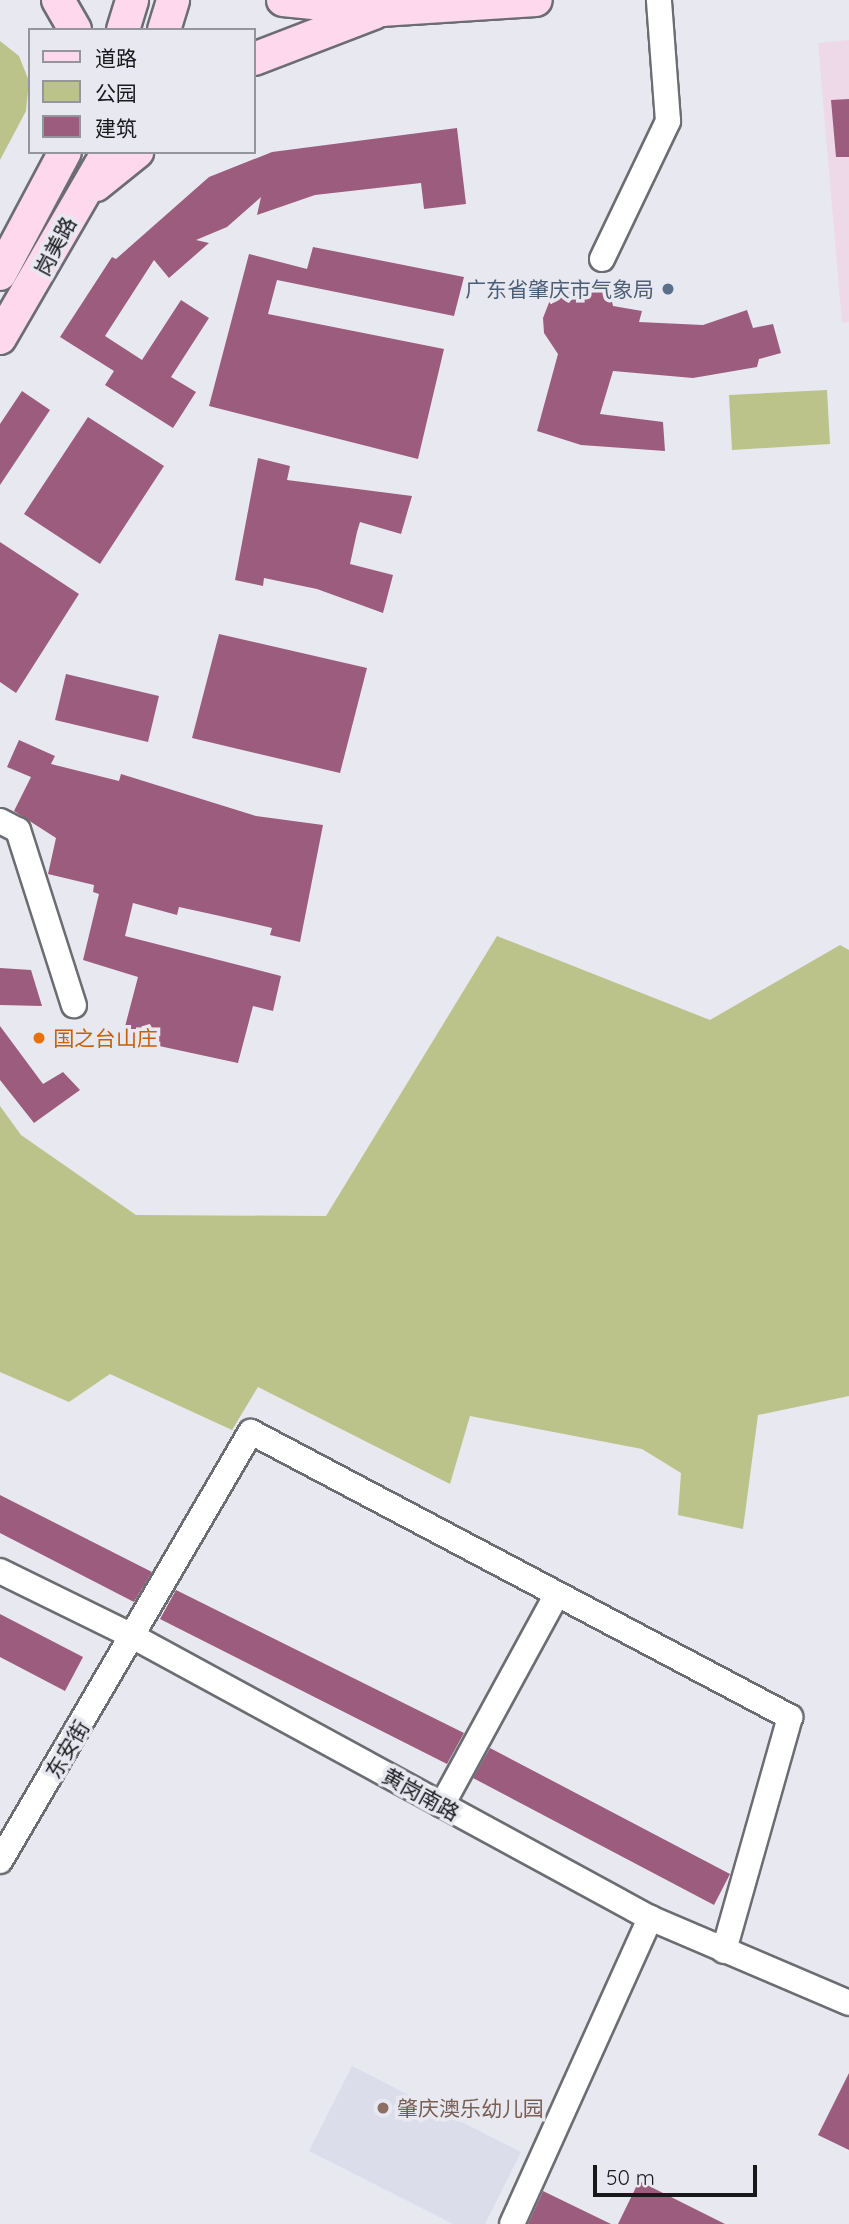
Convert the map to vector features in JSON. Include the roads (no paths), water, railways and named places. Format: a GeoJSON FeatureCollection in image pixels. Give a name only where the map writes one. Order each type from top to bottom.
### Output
{"type":"FeatureCollection","features":[{"type":"Feature","properties":{"kind":"main road"},"geometry":{"type":"LineString","coordinates":[[58,0],[74,28]]}},
{"type":"Feature","properties":{"kind":"main road"},"geometry":{"type":"LineString","coordinates":[[124,28],[132,0]]}},
{"type":"Feature","properties":{"kind":"main road"},"geometry":{"type":"LineString","coordinates":[[165,28],[173,0]]}},
{"type":"Feature","properties":{"kind":"main road"},"geometry":{"type":"LineString","coordinates":[[283,0],[382,10],[536,0]]}},
{"type":"Feature","properties":{"kind":"main road"},"geometry":{"type":"LineString","coordinates":[[256,58],[382,10]]}},
{"type":"Feature","properties":{"kind":"main road","name":"岗美路"},"geometry":{"type":"LineString","coordinates":[[0,338],[107,154]]}},
{"type":"Feature","properties":{"kind":"main road"},"geometry":{"type":"LineString","coordinates":[[81,197],[134,154]]}},
{"type":"Feature","properties":{"kind":"main road","name":"岗美路"},"geometry":{"type":"LineString","coordinates":[[3,262],[58,160]]}},
{"type":"Feature","properties":{"kind":"street"},"geometry":{"type":"LineString","coordinates":[[602,259],[668,121],[659,0]]}},
{"type":"Feature","properties":{"kind":"street"},"geometry":{"type":"LineString","coordinates":[[0,821],[18,830],[74,1005]]}},
{"type":"Feature","properties":{"kind":"street","name":"东安街"},"geometry":{"type":"LineString","coordinates":[[2,1854],[134,1637],[251,1432],[557,1594]]}},
{"type":"Feature","properties":{"kind":"street","name":"黄岗南路"},"geometry":{"type":"LineString","coordinates":[[0,1571],[134,1637],[650,1918],[849,2003]]}},
{"type":"Feature","properties":{"kind":"street"},"geometry":{"type":"LineString","coordinates":[[442,1805],[557,1594],[790,1717],[724,1951]]}},
{"type":"Feature","properties":{"kind":"street"},"geometry":{"type":"LineString","coordinates":[[512,2224],[650,1918]]}},
{"type":"Feature","properties":{"kind":"place","name":"广东省肇庆市气象局"},"geometry":{"type":"Point","coordinates":[668,289]}},
{"type":"Feature","properties":{"kind":"place","name":"国之台山庄"},"geometry":{"type":"Point","coordinates":[39,1038]}},
{"type":"Feature","properties":{"kind":"place","name":"肇庆澳乐幼儿园"},"geometry":{"type":"Point","coordinates":[383,2108]}}]}
